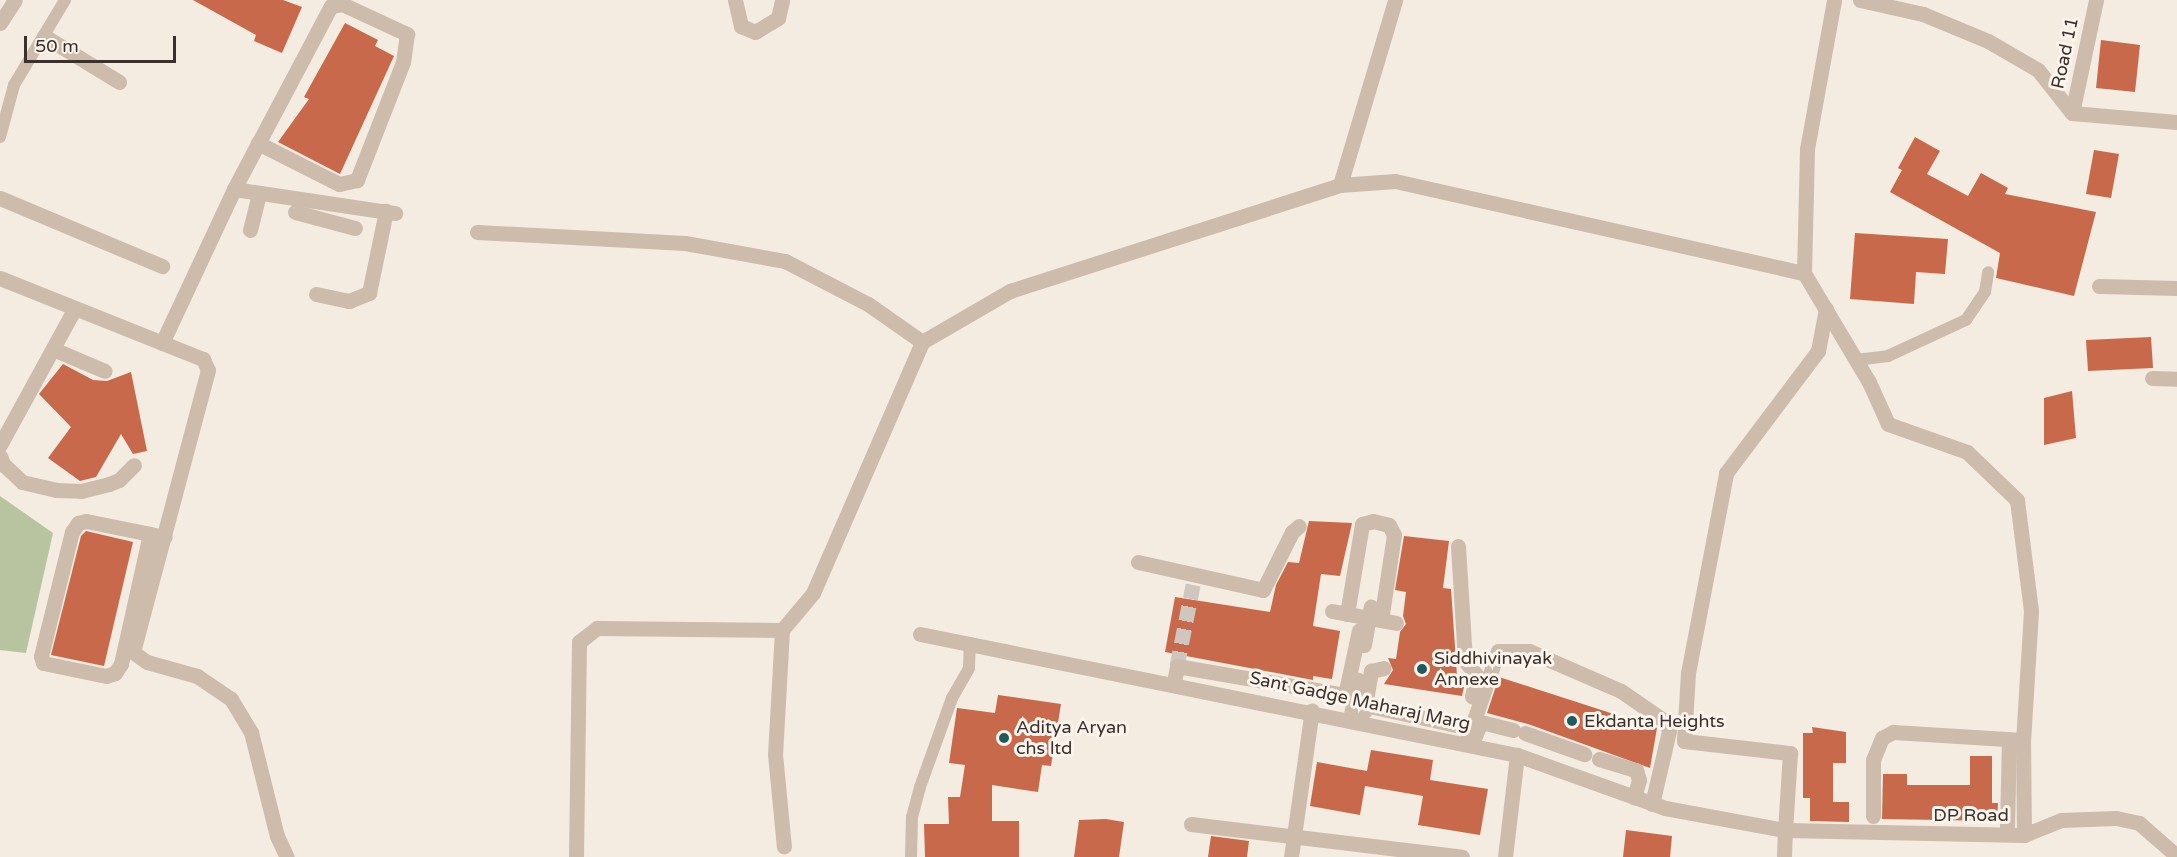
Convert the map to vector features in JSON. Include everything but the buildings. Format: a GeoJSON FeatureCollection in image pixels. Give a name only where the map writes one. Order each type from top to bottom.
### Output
{"type":"FeatureCollection","features":[{"type":"Feature","properties":{"kind":"street"},"geometry":{"type":"LineString","coordinates":[[0,23],[15,0]]}},
{"type":"Feature","properties":{"kind":"street"},"geometry":{"type":"LineString","coordinates":[[735,0],[741,26],[754,32],[778,18],[782,0]]}},
{"type":"Feature","properties":{"kind":"street"},"geometry":{"type":"LineString","coordinates":[[1340,185],[1395,0]]}},
{"type":"Feature","properties":{"kind":"street"},"geometry":{"type":"LineString","coordinates":[[1834,0],[1807,149],[1804,273],[1856,360],[1888,424],[1967,452],[2017,500],[2031,611],[2004,829],[1941,832],[1884,830]]}},
{"type":"Feature","properties":{"kind":"street"},"geometry":{"type":"LineString","coordinates":[[1860,0],[1923,14],[1988,41],[2038,70],[2072,113],[2177,122]]}},
{"type":"Feature","properties":{"kind":"street","name":"Road 11"},"geometry":{"type":"LineString","coordinates":[[2072,113],[2096,0]]}},
{"type":"Feature","properties":{"kind":"street"},"geometry":{"type":"LineString","coordinates":[[162,343],[234,189],[258,143],[332,6],[342,4],[407,34],[403,62],[357,180],[339,184],[258,143]]}},
{"type":"Feature","properties":{"kind":"street"},"geometry":{"type":"LineString","coordinates":[[44,36],[119,82]]}},
{"type":"Feature","properties":{"kind":"street"},"geometry":{"type":"LineString","coordinates":[[784,847],[775,754],[782,630],[813,593],[922,342],[1010,291],[1340,185],[1395,181],[1804,273]]}},
{"type":"Feature","properties":{"kind":"street"},"geometry":{"type":"LineString","coordinates":[[234,189],[391,212],[369,293],[349,301],[316,294]]}},
{"type":"Feature","properties":{"kind":"street"},"geometry":{"type":"LineString","coordinates":[[250,230],[258,193]]}},
{"type":"Feature","properties":{"kind":"street"},"geometry":{"type":"LineString","coordinates":[[0,198],[162,266]]}},
{"type":"Feature","properties":{"kind":"street"},"geometry":{"type":"LineString","coordinates":[[317,218],[321,202]]}},
{"type":"Feature","properties":{"kind":"street"},"geometry":{"type":"LineString","coordinates":[[295,212],[355,228]]}},
{"type":"Feature","properties":{"kind":"street"},"geometry":{"type":"LineString","coordinates":[[477,232],[686,243],[785,261],[868,304],[922,342]]}},
{"type":"Feature","properties":{"kind":"street"},"geometry":{"type":"LineString","coordinates":[[0,278],[203,360],[208,370],[121,664],[115,673],[106,676],[43,663],[41,656],[72,532],[78,523],[86,521],[158,535]]}},
{"type":"Feature","properties":{"kind":"street"},"geometry":{"type":"LineString","coordinates":[[2099,286],[2177,288]]}},
{"type":"Feature","properties":{"kind":"street"},"geometry":{"type":"LineString","coordinates":[[0,445],[75,308]]}},
{"type":"Feature","properties":{"kind":"street"},"geometry":{"type":"LineString","coordinates":[[1784,857],[1790,753],[1684,741],[1688,673],[1726,473],[1818,351],[1826,309]]}},
{"type":"Feature","properties":{"kind":"street"},"geometry":{"type":"LineString","coordinates":[[53,349],[105,371]]}},
{"type":"Feature","properties":{"kind":"street"},"geometry":{"type":"LineString","coordinates":[[2152,378],[2177,379]]}},
{"type":"Feature","properties":{"kind":"street"},"geometry":{"type":"LineString","coordinates":[[0,456],[22,482],[56,490],[81,490],[109,484],[119,480],[134,465]]}},
{"type":"Feature","properties":{"kind":"street"},"geometry":{"type":"LineString","coordinates":[[1351,719],[1379,617],[1394,535],[1389,525],[1372,521],[1362,524],[1339,612],[1379,617]]}},
{"type":"Feature","properties":{"kind":"street"},"geometry":{"type":"LineString","coordinates":[[1138,562],[1194,580],[1265,590],[1292,532],[1299,526]]}},
{"type":"Feature","properties":{"kind":"street"},"geometry":{"type":"LineString","coordinates":[[158,535],[133,652],[147,662],[197,676],[231,699],[251,732],[277,836],[287,857]]}},
{"type":"Feature","properties":{"kind":"street"},"geometry":{"type":"LineString","coordinates":[[1458,546],[1465,661],[1477,676],[1468,737]]}},
{"type":"Feature","properties":{"kind":"street"},"geometry":{"type":"LineString","coordinates":[[576,857],[579,642],[597,628],[782,630]]}},
{"type":"Feature","properties":{"kind":"street"},"geometry":{"type":"LineString","coordinates":[[1351,719],[1345,695],[1359,630]]}},
{"type":"Feature","properties":{"kind":"street","name":"Sant Gadge Maharaj Marg"},"geometry":{"type":"LineString","coordinates":[[920,634],[1174,682],[1445,739],[1468,737],[1652,804],[1785,830]]}},
{"type":"Feature","properties":{"kind":"street"},"geometry":{"type":"LineString","coordinates":[[1468,737],[1498,651],[1529,651],[1621,691],[1666,722],[1669,731],[1652,804]]}},
{"type":"Feature","properties":{"kind":"street"},"geometry":{"type":"LineString","coordinates":[[1174,682],[1177,666],[1345,695]]}},
{"type":"Feature","properties":{"kind":"street"},"geometry":{"type":"LineString","coordinates":[[1351,719],[1365,705],[1371,670],[1384,668]]}},
{"type":"Feature","properties":{"kind":"street"},"geometry":{"type":"LineString","coordinates":[[1365,705],[1447,723],[1468,737]]}},
{"type":"Feature","properties":{"kind":"street"},"geometry":{"type":"LineString","coordinates":[[1291,857],[1312,710]]}},
{"type":"Feature","properties":{"kind":"street"},"geometry":{"type":"LineString","coordinates":[[1468,737],[1483,721],[1636,770],[1639,780],[1634,797]]}},
{"type":"Feature","properties":{"kind":"street"},"geometry":{"type":"LineString","coordinates":[[1445,739],[1447,723]]}},
{"type":"Feature","properties":{"kind":"street"},"geometry":{"type":"LineString","coordinates":[[1873,816],[1873,760],[1882,738],[1893,732],[2016,740]]}},
{"type":"Feature","properties":{"kind":"street"},"geometry":{"type":"LineString","coordinates":[[2016,740],[2024,835]]}},
{"type":"Feature","properties":{"kind":"street"},"geometry":{"type":"LineString","coordinates":[[1550,766],[1556,744]]}},
{"type":"Feature","properties":{"kind":"street"},"geometry":{"type":"LineString","coordinates":[[1505,857],[1517,755]]}},
{"type":"Feature","properties":{"kind":"street","name":"DP Road"},"geometry":{"type":"LineString","coordinates":[[1785,830],[2024,835],[2061,820],[2116,818],[2139,823],[2177,856]]}},
{"type":"Feature","properties":{"kind":"street"},"geometry":{"type":"LineString","coordinates":[[1191,824],[1462,857]]}},
{"type":"Feature","properties":{"kind":"lane"},"geometry":{"type":"LineString","coordinates":[[0,137],[14,85],[65,0]]}},
{"type":"Feature","properties":{"kind":"lane"},"geometry":{"type":"LineString","coordinates":[[1856,360],[1888,356],[1966,320],[1985,292],[1988,272]]}},
{"type":"Feature","properties":{"kind":"lane"},"geometry":{"type":"LineString","coordinates":[[911,857],[912,816],[952,698],[969,668],[970,643]]}},
{"type":"Feature","properties":{"kind":"green space"},"geometry":{"type":"Polygon","coordinates":[[[0,496],[53,533],[26,653],[0,650],[0,496]]]}},
{"type":"Feature","properties":{"kind":"tunnel"},"geometry":{"type":"LineString","coordinates":[[1177,666],[1193,585]]}},
{"type":"Feature","properties":{"kind":"place","name":"Siddhivinayak Annexe"},"geometry":{"type":"Point","coordinates":[1422,669]}},
{"type":"Feature","properties":{"kind":"place","name":"Ekdanta Heights"},"geometry":{"type":"Point","coordinates":[1572,721]}},
{"type":"Feature","properties":{"kind":"place","name":"Aditya Aryan chs ltd"},"geometry":{"type":"Point","coordinates":[1004,738]}}]}
